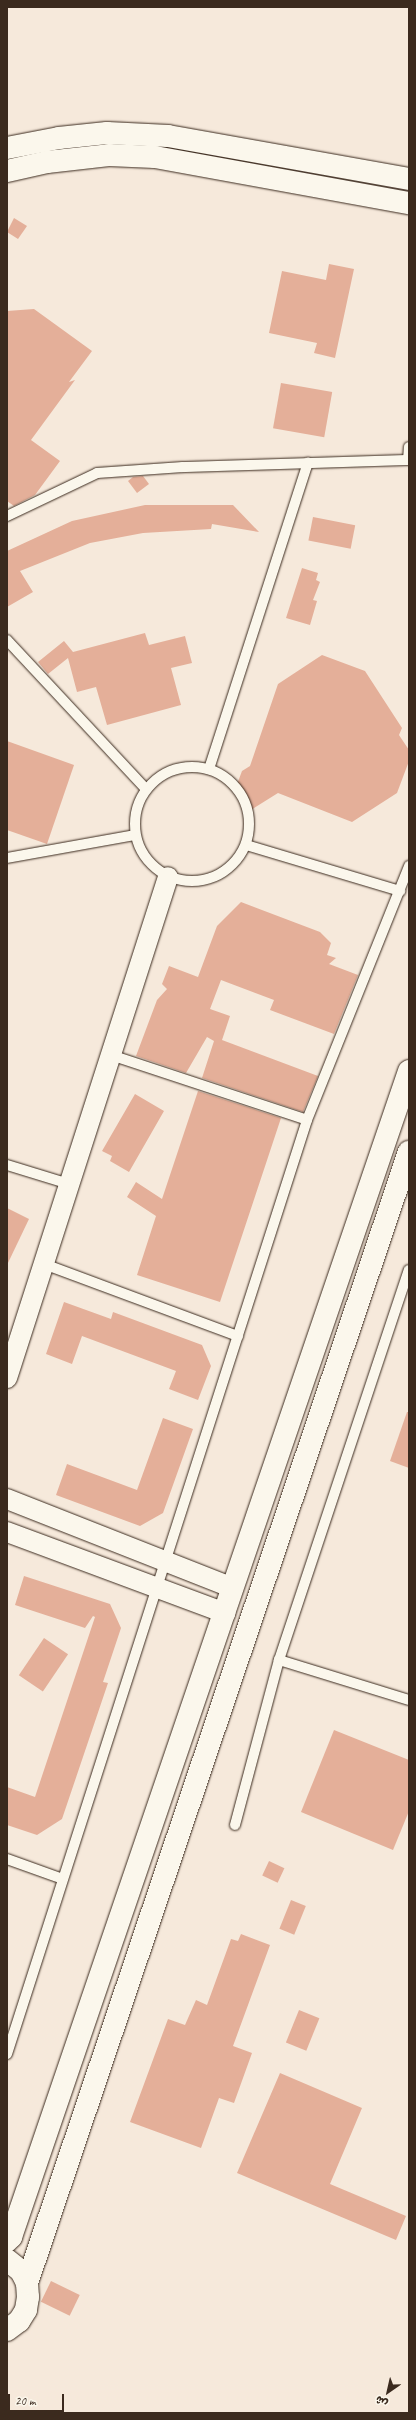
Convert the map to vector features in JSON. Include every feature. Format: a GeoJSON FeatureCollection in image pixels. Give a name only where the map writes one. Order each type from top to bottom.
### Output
{"type":"FeatureCollection","features":[{"type":"Feature","properties":{"kind":"main road"},"geometry":{"type":"LineString","coordinates":[[7,148],[59,138],[107,133],[168,136],[409,179]]}},
{"type":"Feature","properties":{"kind":"main road"},"geometry":{"type":"LineString","coordinates":[[7,171],[47,162],[109,155],[156,157],[409,203]]}},
{"type":"Feature","properties":{"kind":"main road"},"geometry":{"type":"LineString","coordinates":[[7,2241],[12,2237],[409,1071]]}},
{"type":"Feature","properties":{"kind":"main road"},"geometry":{"type":"LineString","coordinates":[[7,2330],[18,2321],[26,2310],[28,2297],[27,2283],[409,1152]]}},
{"type":"Feature","properties":{"kind":"main road"},"geometry":{"type":"LineString","coordinates":[[7,2260],[20,2271],[27,2283]]}},
{"type":"Feature","properties":{"kind":"street"},"geometry":{"type":"LineString","coordinates":[[7,1378],[168,877]]}},
{"type":"Feature","properties":{"kind":"street"},"geometry":{"type":"LineString","coordinates":[[7,1499],[233,1588]]}},
{"type":"Feature","properties":{"kind":"street"},"geometry":{"type":"LineString","coordinates":[[7,1532],[225,1612]]}},
{"type":"Feature","properties":{"kind":"lane"},"geometry":{"type":"LineString","coordinates":[[7,516],[97,473],[308,462],[408,460],[409,447]]}},
{"type":"Feature","properties":{"kind":"lane"},"geometry":{"type":"LineString","coordinates":[[209,769],[308,462]]}},
{"type":"Feature","properties":{"kind":"lane"},"geometry":{"type":"LineString","coordinates":[[8,646],[146,789]]}},
{"type":"Feature","properties":{"kind":"lane"},"geometry":{"type":"LineString","coordinates":[[192,766],[209,769],[226,778],[239,791],[247,808],[250,827],[246,845],[237,861],[223,874],[211,878],[187,882],[168,877],[153,867],[141,852],[135,835],[134,819],[138,803],[146,789],[159,777],[174,769],[192,766]]}},
{"type":"Feature","properties":{"kind":"lane"},"geometry":{"type":"LineString","coordinates":[[7,858],[135,835]]}},
{"type":"Feature","properties":{"kind":"lane"},"geometry":{"type":"LineString","coordinates":[[246,845],[400,891]]}},
{"type":"Feature","properties":{"kind":"lane"},"geometry":{"type":"LineString","coordinates":[[7,2054],[307,1120],[409,866]]}},
{"type":"Feature","properties":{"kind":"lane"},"geometry":{"type":"LineString","coordinates":[[111,1055],[307,1120]]}},
{"type":"Feature","properties":{"kind":"lane"},"geometry":{"type":"LineString","coordinates":[[7,1165],[70,1184]]}},
{"type":"Feature","properties":{"kind":"lane"},"geometry":{"type":"LineString","coordinates":[[44,1264],[238,1336]]}},
{"type":"Feature","properties":{"kind":"lane"},"geometry":{"type":"LineString","coordinates":[[235,1826],[279,1660],[409,1270]]}},
{"type":"Feature","properties":{"kind":"lane"},"geometry":{"type":"LineString","coordinates":[[279,1660],[409,1700]]}},
{"type":"Feature","properties":{"kind":"lane"},"geometry":{"type":"LineString","coordinates":[[7,1859],[63,1879]]}},
{"type":"Feature","properties":{"kind":"building"},"geometry":{"type":"Polygon","coordinates":[[[14,218],[27,226],[18,239],[7,232],[14,218]]]}},
{"type":"Feature","properties":{"kind":"building"},"geometry":{"type":"Polygon","coordinates":[[[329,264],[354,269],[335,358],[314,353],[317,343],[269,333],[282,271],[326,280],[329,264]]]}},
{"type":"Feature","properties":{"kind":"building"},"geometry":{"type":"Polygon","coordinates":[[[34,309],[92,351],[69,382],[75,380],[31,440],[60,461],[35,495],[14,506],[7,501],[7,311],[34,309]]]}},
{"type":"Feature","properties":{"kind":"building"},"geometry":{"type":"Polygon","coordinates":[[[281,383],[332,392],[324,437],[273,428],[281,383]]]}},
{"type":"Feature","properties":{"kind":"building"},"geometry":{"type":"Polygon","coordinates":[[[143,476],[149,484],[137,493],[128,481],[133,477],[143,476]]]}},
{"type":"Feature","properties":{"kind":"building"},"geometry":{"type":"Polygon","coordinates":[[[145,505],[233,505],[259,532],[212,524],[211,529],[143,533],[90,543],[20,571],[33,592],[7,607],[7,551],[72,521],[145,505]]]}},
{"type":"Feature","properties":{"kind":"building"},"geometry":{"type":"Polygon","coordinates":[[[313,517],[355,525],[351,549],[308,541],[313,517]]]}},
{"type":"Feature","properties":{"kind":"building"},"geometry":{"type":"Polygon","coordinates":[[[302,568],[318,573],[316,580],[320,582],[313,600],[317,601],[310,625],[286,618],[302,568]]]}},
{"type":"Feature","properties":{"kind":"building"},"geometry":{"type":"Polygon","coordinates":[[[145,633],[149,645],[185,636],[192,663],[171,668],[181,705],[107,725],[96,687],[77,692],[68,658],[48,674],[38,662],[64,641],[73,652],[145,633]]]}},
{"type":"Feature","properties":{"kind":"building"},"geometry":{"type":"Polygon","coordinates":[[[322,655],[365,671],[402,728],[399,735],[409,750],[409,761],[397,793],[352,822],[278,793],[251,810],[236,787],[242,771],[250,766],[278,684],[322,655]]]}},
{"type":"Feature","properties":{"kind":"building"},"geometry":{"type":"Polygon","coordinates":[[[7,741],[74,765],[47,844],[7,830],[7,741]]]}},
{"type":"Feature","properties":{"kind":"building"},"geometry":{"type":"Polygon","coordinates":[[[241,902],[320,932],[331,943],[327,955],[336,958],[329,964],[358,975],[334,1034],[270,1010],[274,1000],[221,980],[210,1009],[230,1016],[222,1040],[318,1076],[303,1112],[202,1078],[214,1041],[207,1037],[186,1073],[136,1056],[157,1000],[167,989],[162,984],[169,966],[198,977],[217,926],[241,902]]]}},
{"type":"Feature","properties":{"kind":"building"},"geometry":{"type":"Polygon","coordinates":[[[198,1091],[281,1118],[220,1302],[137,1275],[156,1216],[127,1197],[136,1182],[162,1199],[198,1091]]]}},
{"type":"Feature","properties":{"kind":"building"},"geometry":{"type":"Polygon","coordinates":[[[135,1094],[164,1111],[129,1172],[110,1161],[112,1156],[102,1151],[135,1094]]]}},
{"type":"Feature","properties":{"kind":"building"},"geometry":{"type":"Polygon","coordinates":[[[7,1208],[29,1219],[7,1265],[7,1208]]]}},
{"type":"Feature","properties":{"kind":"building"},"geometry":{"type":"Polygon","coordinates":[[[64,1302],[111,1319],[113,1312],[202,1345],[211,1366],[198,1400],[169,1389],[176,1371],[82,1336],[72,1364],[46,1354],[64,1302]]]}},
{"type":"Feature","properties":{"kind":"building"},"geometry":{"type":"Polygon","coordinates":[[[407,1412],[409,1412],[409,1468],[390,1461],[407,1412]]]}},
{"type":"Feature","properties":{"kind":"building"},"geometry":{"type":"Polygon","coordinates":[[[163,1418],[193,1429],[163,1513],[140,1526],[56,1495],[67,1464],[137,1490],[163,1418]]]}},
{"type":"Feature","properties":{"kind":"building"},"geometry":{"type":"Polygon","coordinates":[[[24,1576],[110,1604],[121,1628],[103,1682],[108,1683],[62,1819],[37,1835],[7,1825],[7,1787],[35,1797],[95,1617],[93,1616],[85,1628],[15,1605],[24,1576]]]}},
{"type":"Feature","properties":{"kind":"building"},"geometry":{"type":"Polygon","coordinates":[[[44,1638],[68,1654],[43,1692],[19,1675],[44,1638]]]}},
{"type":"Feature","properties":{"kind":"building"},"geometry":{"type":"Polygon","coordinates":[[[334,1730],[409,1760],[409,1811],[393,1850],[301,1812],[334,1730]]]}},
{"type":"Feature","properties":{"kind":"building"},"geometry":{"type":"Polygon","coordinates":[[[269,1861],[284,1868],[278,1883],[262,1876],[269,1861]]]}},
{"type":"Feature","properties":{"kind":"building"},"geometry":{"type":"Polygon","coordinates":[[[291,1900],[306,1906],[294,1935],[279,1929],[291,1900]]]}},
{"type":"Feature","properties":{"kind":"building"},"geometry":{"type":"Polygon","coordinates":[[[241,1934],[270,1945],[233,2046],[252,2053],[234,2103],[219,2098],[201,2148],[130,2122],[168,2019],[185,2025],[196,2000],[207,2005],[231,1939],[238,1941],[241,1934]]]}},
{"type":"Feature","properties":{"kind":"building"},"geometry":{"type":"Polygon","coordinates":[[[299,2010],[319,2018],[306,2051],[286,2042],[299,2010]]]}},
{"type":"Feature","properties":{"kind":"building"},"geometry":{"type":"Polygon","coordinates":[[[280,2073],[362,2108],[330,2184],[406,2216],[396,2240],[237,2173],[280,2073]]]}},
{"type":"Feature","properties":{"kind":"building"},"geometry":{"type":"Polygon","coordinates":[[[51,2281],[80,2295],[70,2316],[41,2302],[51,2281]]]}}]}
